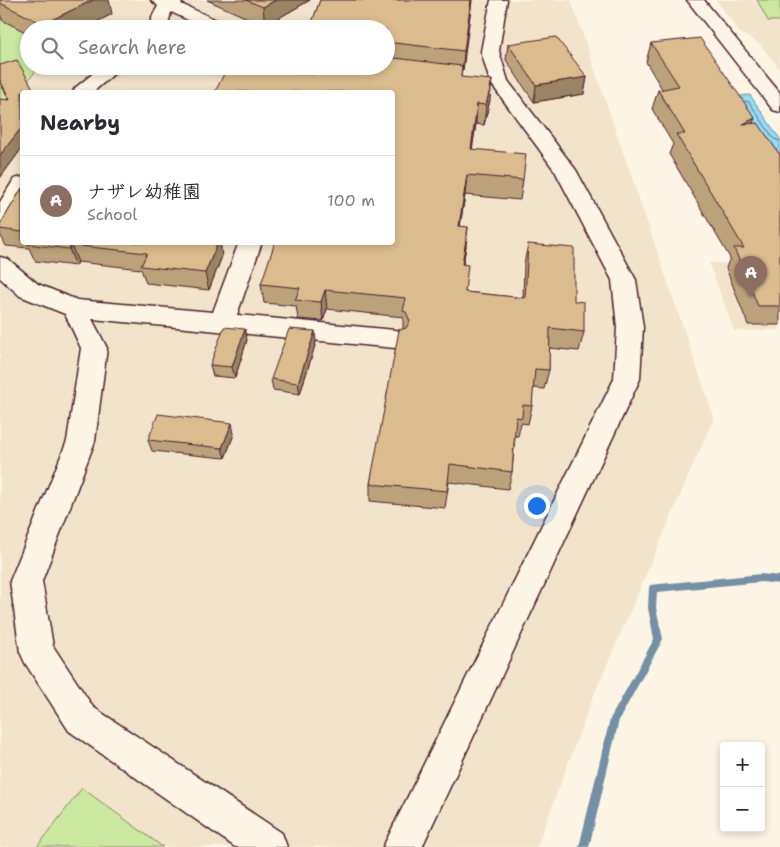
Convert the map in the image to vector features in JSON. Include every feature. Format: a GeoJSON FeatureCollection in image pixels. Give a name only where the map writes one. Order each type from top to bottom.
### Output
{"type":"FeatureCollection","features":[{"type":"Feature","properties":{"kind":"street"},"geometry":{"type":"LineString","coordinates":[[402,847],[627,379],[630,327],[624,280],[565,170],[489,81],[490,51],[499,0]]}},
{"type":"Feature","properties":{"kind":"street"},"geometry":{"type":"LineString","coordinates":[[695,0],[780,106]]}},
{"type":"Feature","properties":{"kind":"street"},"geometry":{"type":"LineString","coordinates":[[159,20],[168,1],[205,20]]}},
{"type":"Feature","properties":{"kind":"street"},"geometry":{"type":"LineString","coordinates":[[84,90],[103,75]]}},
{"type":"Feature","properties":{"kind":"street"},"geometry":{"type":"LineString","coordinates":[[306,90],[311,75]]}},
{"type":"Feature","properties":{"kind":"street"},"geometry":{"type":"LineString","coordinates":[[0,220],[20,187]]}},
{"type":"Feature","properties":{"kind":"street"},"geometry":{"type":"LineString","coordinates":[[222,322],[250,245]]}},
{"type":"Feature","properties":{"kind":"street"},"geometry":{"type":"LineString","coordinates":[[0,265],[29,290],[74,308],[395,339]]}},
{"type":"Feature","properties":{"kind":"street"},"geometry":{"type":"LineString","coordinates":[[74,308],[94,348],[81,441],[26,581],[37,652],[81,719],[268,847]]}},
{"type":"Feature","properties":{"kind":"shaded area"},"geometry":{"type":"Polygon","coordinates":[[[0,0],[571,0],[714,417],[591,702],[537,847],[0,847],[0,0]]]}},
{"type":"Feature","properties":{"kind":"shaded area"},"geometry":{"type":"Polygon","coordinates":[[[716,0],[780,0],[780,70],[760,44],[739,32],[716,0]]]}},
{"type":"Feature","properties":{"kind":"shaded area"},"geometry":{"type":"Polygon","coordinates":[[[709,263],[780,263],[780,330],[734,331],[709,263]]]}},
{"type":"Feature","properties":{"kind":"green space"},"geometry":{"type":"Polygon","coordinates":[[[757,0],[780,0],[780,21],[768,21],[757,0]]]}},
{"type":"Feature","properties":{"kind":"green space"},"geometry":{"type":"Polygon","coordinates":[[[0,8],[20,22],[20,75],[32,75],[10,106],[0,133],[0,8]]]}},
{"type":"Feature","properties":{"kind":"green space"},"geometry":{"type":"Polygon","coordinates":[[[82,788],[163,847],[37,847],[82,788]]]}},
{"type":"Feature","properties":{"kind":"water"},"geometry":{"type":"Polygon","coordinates":[[[750,95],[780,139],[780,175],[730,97],[750,95]]]}},
{"type":"Feature","properties":{"kind":"building"},"geometry":{"type":"Polygon","coordinates":[[[0,0],[93,0],[51,20],[35,20],[0,3],[0,0]]]}},
{"type":"Feature","properties":{"kind":"building"},"geometry":{"type":"Polygon","coordinates":[[[246,0],[276,0],[263,7],[246,0]]]}},
{"type":"Feature","properties":{"kind":"building"},"geometry":{"type":"Polygon","coordinates":[[[320,0],[471,0],[464,51],[395,43],[395,20],[313,20],[320,0]]]}},
{"type":"Feature","properties":{"kind":"building"},"geometry":{"type":"Polygon","coordinates":[[[556,37],[587,77],[536,85],[508,44],[556,37]]]}},
{"type":"Feature","properties":{"kind":"building"},"geometry":{"type":"Polygon","coordinates":[[[700,38],[755,118],[743,124],[758,123],[780,155],[780,306],[758,306],[734,248],[744,248],[676,134],[685,134],[658,90],[679,86],[651,43],[700,38]]]}},
{"type":"Feature","properties":{"kind":"building"},"geometry":{"type":"Polygon","coordinates":[[[395,58],[462,66],[461,77],[492,80],[486,105],[477,104],[471,149],[526,154],[523,180],[467,175],[459,226],[468,227],[462,264],[468,265],[465,292],[525,298],[528,244],[574,248],[574,301],[584,302],[584,332],[550,328],[549,370],[535,369],[532,406],[523,405],[522,418],[516,417],[512,472],[450,464],[447,491],[370,484],[399,330],[406,328],[410,321],[406,312],[403,311],[406,298],[325,290],[321,302],[295,300],[300,288],[261,284],[274,245],[395,245],[395,90],[216,90],[224,75],[395,75],[395,58]]]}},
{"type":"Feature","properties":{"kind":"building"},"geometry":{"type":"Polygon","coordinates":[[[17,60],[20,65],[20,75],[25,75],[34,90],[20,90],[20,130],[0,155],[0,99],[10,100],[0,80],[0,65],[17,60]]]}},
{"type":"Feature","properties":{"kind":"building"},"geometry":{"type":"Polygon","coordinates":[[[20,191],[20,232],[0,229],[0,225],[20,191]]]}},
{"type":"Feature","properties":{"kind":"building"},"geometry":{"type":"Polygon","coordinates":[[[35,245],[71,245],[69,249],[35,245]]]}},
{"type":"Feature","properties":{"kind":"building"},"geometry":{"type":"Polygon","coordinates":[[[71,245],[217,245],[205,273],[141,266],[147,253],[71,245]]]}},
{"type":"Feature","properties":{"kind":"building"},"geometry":{"type":"Polygon","coordinates":[[[224,327],[245,329],[232,367],[210,365],[224,327]]]}},
{"type":"Feature","properties":{"kind":"building"},"geometry":{"type":"Polygon","coordinates":[[[289,329],[315,331],[298,383],[271,379],[289,329]]]}},
{"type":"Feature","properties":{"kind":"building"},"geometry":{"type":"Polygon","coordinates":[[[158,414],[232,423],[222,448],[148,440],[158,414]]]}},
{"type":"Feature","properties":{"kind":"waterway"},"geometry":{"type":"LineString","coordinates":[[584,847],[615,719],[659,639],[652,608],[653,588],[761,578],[780,580]]}},
{"type":"Feature","properties":{"kind":"place","name":"ナザレ幼稚園"},"geometry":{"type":"Point","coordinates":[751,297]}}]}
